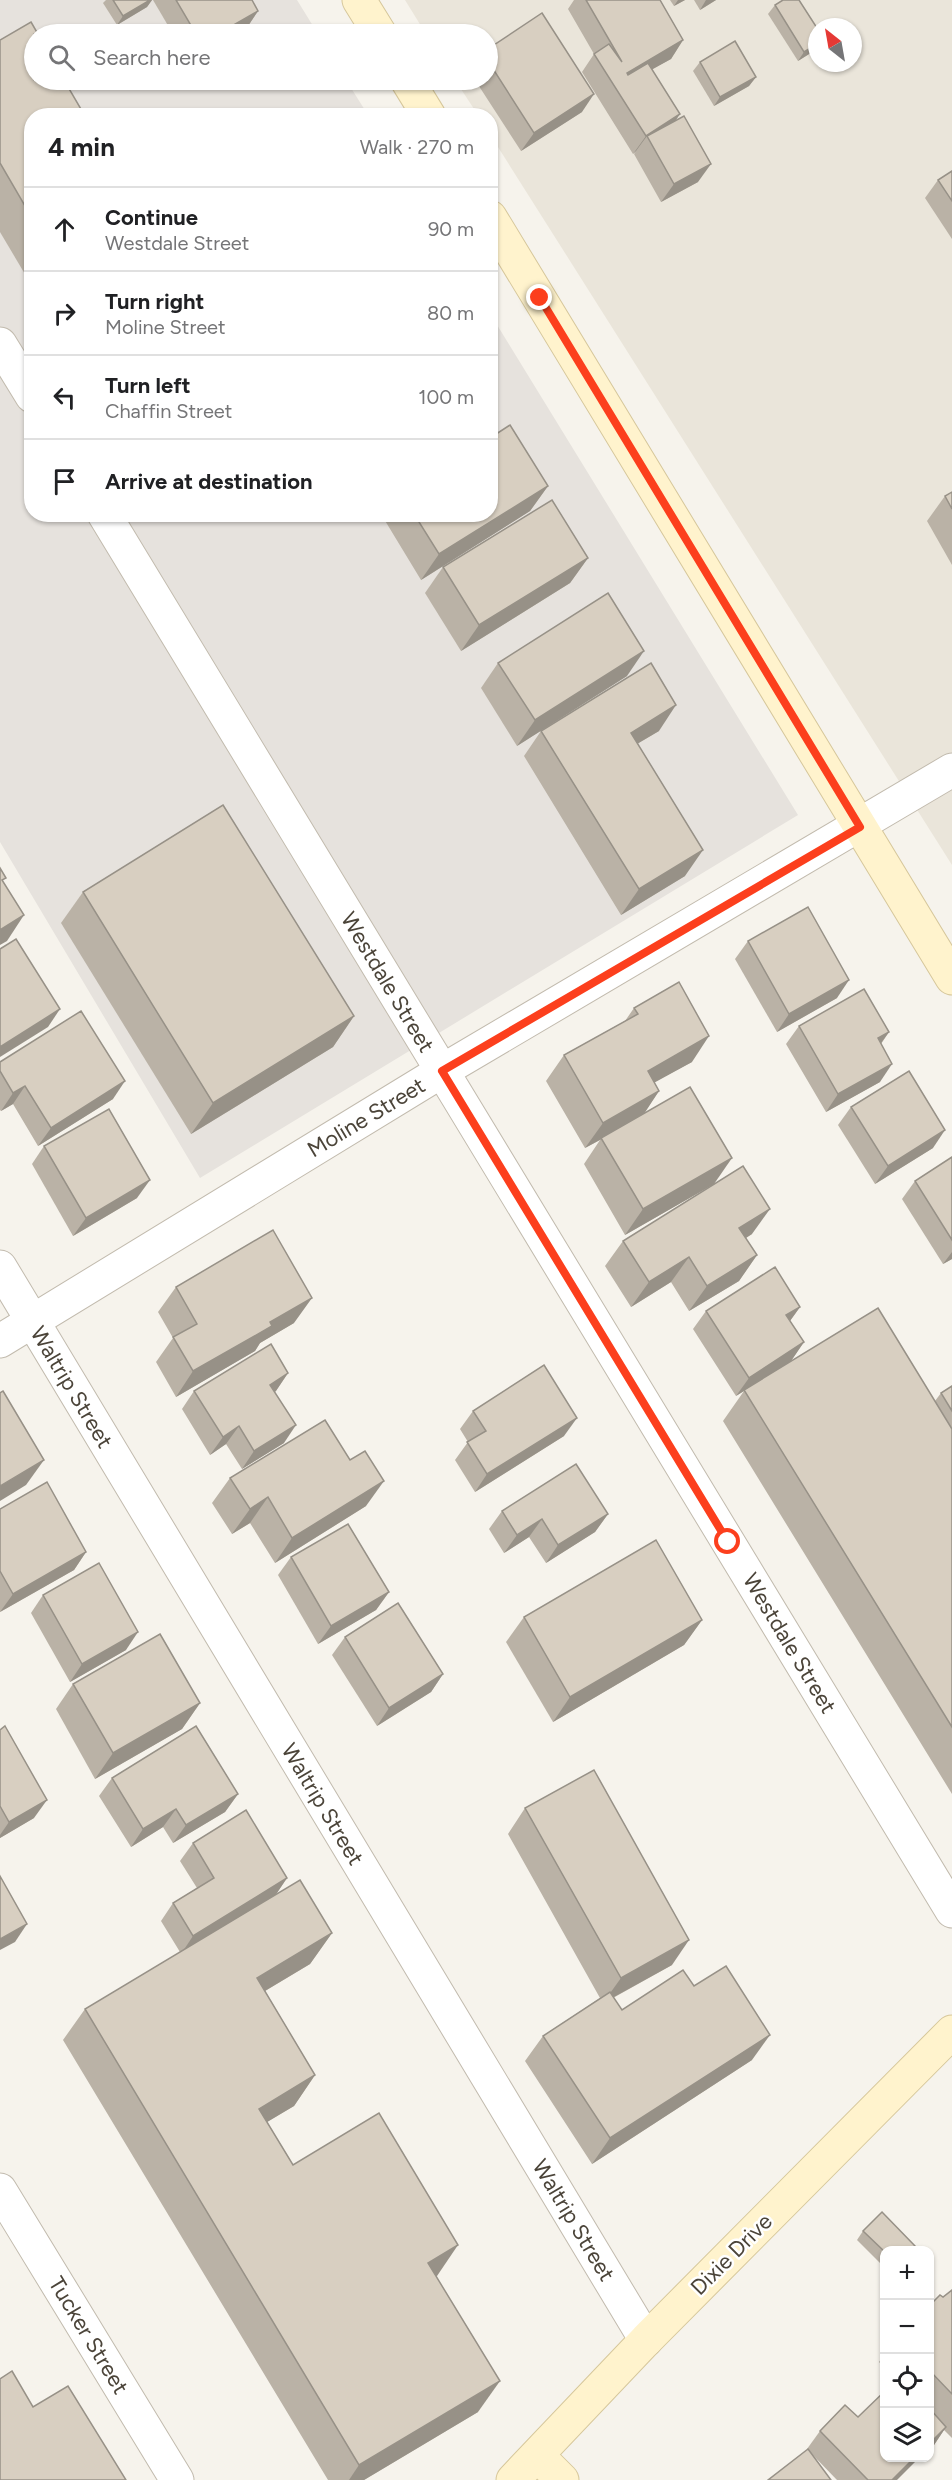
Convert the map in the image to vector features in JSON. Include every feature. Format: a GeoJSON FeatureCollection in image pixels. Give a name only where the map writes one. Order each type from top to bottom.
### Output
{"type":"FeatureCollection","features":[{"type":"Feature","properties":{"kind":"street"},"geometry":{"type":"LineString","coordinates":[[413,90],[424,108]]}},
{"type":"Feature","properties":{"kind":"street"},"geometry":{"type":"LineString","coordinates":[[498,230],[952,978]]}},
{"type":"Feature","properties":{"kind":"street"},"geometry":{"type":"LineString","coordinates":[[0,344],[24,383]]}},
{"type":"Feature","properties":{"kind":"street","name":"Westdale Street"},"geometry":{"type":"LineString","coordinates":[[109,522],[952,1911]]}},
{"type":"Feature","properties":{"kind":"street","name":"Moline Street"},"geometry":{"type":"LineString","coordinates":[[0,1341],[442,1071],[860,827],[952,770]]}},
{"type":"Feature","properties":{"kind":"street","name":"Waltrip Street"},"geometry":{"type":"LineString","coordinates":[[0,1267],[646,2340]]}},
{"type":"Feature","properties":{"kind":"street","name":"Dixie Drive"},"geometry":{"type":"LineString","coordinates":[[513,2480],[646,2340],[952,2032]]}},
{"type":"Feature","properties":{"kind":"street","name":"Tucker Street"},"geometry":{"type":"LineString","coordinates":[[0,2190],[177,2480]]}},
{"type":"Feature","properties":{"kind":"street"},"geometry":{"type":"LineString","coordinates":[[538,2456],[562,2480]]}},
{"type":"Feature","properties":{"kind":"shaded area"},"geometry":{"type":"Polygon","coordinates":[[[0,0],[297,0],[312,24],[24,24],[24,90],[352,90],[364,108],[24,108],[24,522],[498,522],[498,326],[798,815],[200,1178],[0,842],[0,0]]]}},
{"type":"Feature","properties":{"kind":"shaded area"},"geometry":{"type":"Polygon","coordinates":[[[405,0],[952,0],[952,865],[498,147],[498,108],[473,108],[462,90],[498,90],[498,24],[420,24],[405,0]]]}},
{"type":"Feature","properties":{"kind":"building"},"geometry":{"type":"Polygon","coordinates":[[[113,0],[150,0],[123,16],[113,0]]]}},
{"type":"Feature","properties":{"kind":"building"},"geometry":{"type":"Polygon","coordinates":[[[176,0],[252,0],[258,11],[235,24],[190,24],[176,0]]]}},
{"type":"Feature","properties":{"kind":"building"},"geometry":{"type":"Polygon","coordinates":[[[586,0],[660,0],[683,40],[627,73],[628,75],[648,63],[680,114],[646,136],[594,54],[609,44],[622,62],[586,0]]]}},
{"type":"Feature","properties":{"kind":"building"},"geometry":{"type":"Polygon","coordinates":[[[783,0],[799,0],[811,18],[808,18],[808,50],[804,52],[775,5],[783,0]]]}},
{"type":"Feature","properties":{"kind":"building"},"geometry":{"type":"Polygon","coordinates":[[[542,13],[594,94],[534,133],[498,77],[498,42],[542,13]]]}},
{"type":"Feature","properties":{"kind":"building"},"geometry":{"type":"Polygon","coordinates":[[[24,26],[24,90],[70,90],[80,108],[24,108],[24,204],[0,163],[0,40],[24,26]]]}},
{"type":"Feature","properties":{"kind":"building"},"geometry":{"type":"Polygon","coordinates":[[[735,41],[756,77],[720,97],[700,62],[735,41]]]}},
{"type":"Feature","properties":{"kind":"building"},"geometry":{"type":"Polygon","coordinates":[[[684,116],[711,164],[674,184],[647,136],[684,116]]]}},
{"type":"Feature","properties":{"kind":"building"},"geometry":{"type":"Polygon","coordinates":[[[952,171],[952,201],[938,180],[952,171]]]}},
{"type":"Feature","properties":{"kind":"building"},"geometry":{"type":"Polygon","coordinates":[[[510,425],[548,486],[498,517],[498,433],[510,425]]]}},
{"type":"Feature","properties":{"kind":"building"},"geometry":{"type":"Polygon","coordinates":[[[952,492],[952,509],[945,496],[952,492]]]}},
{"type":"Feature","properties":{"kind":"building"},"geometry":{"type":"Polygon","coordinates":[[[552,500],[588,558],[479,625],[443,567],[552,500]]]}},
{"type":"Feature","properties":{"kind":"building"},"geometry":{"type":"Polygon","coordinates":[[[419,522],[490,522],[439,554],[419,522]]]}},
{"type":"Feature","properties":{"kind":"building"},"geometry":{"type":"Polygon","coordinates":[[[608,593],[644,651],[535,720],[498,663],[608,593]]]}},
{"type":"Feature","properties":{"kind":"building"},"geometry":{"type":"Polygon","coordinates":[[[651,663],[676,705],[631,733],[703,850],[639,889],[541,731],[651,663]]]}},
{"type":"Feature","properties":{"kind":"building"},"geometry":{"type":"Polygon","coordinates":[[[223,805],[354,1016],[213,1103],[83,892],[223,805]]]}},
{"type":"Feature","properties":{"kind":"building"},"geometry":{"type":"Polygon","coordinates":[[[0,868],[6,878],[2,880],[24,915],[0,930],[0,868]]]}},
{"type":"Feature","properties":{"kind":"building"},"geometry":{"type":"Polygon","coordinates":[[[808,907],[849,980],[789,1014],[748,941],[808,907]]]}},
{"type":"Feature","properties":{"kind":"building"},"geometry":{"type":"Polygon","coordinates":[[[16,939],[60,1009],[0,1047],[0,949],[16,939]]]}},
{"type":"Feature","properties":{"kind":"building"},"geometry":{"type":"Polygon","coordinates":[[[679,982],[709,1036],[648,1071],[659,1091],[603,1123],[564,1055],[638,1014],[634,1008],[679,982]]]}},
{"type":"Feature","properties":{"kind":"building"},"geometry":{"type":"Polygon","coordinates":[[[864,989],[889,1032],[878,1038],[892,1064],[838,1094],[799,1026],[864,989]]]}},
{"type":"Feature","properties":{"kind":"building"},"geometry":{"type":"Polygon","coordinates":[[[81,1011],[125,1081],[51,1128],[25,1086],[13,1093],[0,1071],[0,1062],[81,1011]]]}},
{"type":"Feature","properties":{"kind":"building"},"geometry":{"type":"Polygon","coordinates":[[[909,1071],[945,1130],[888,1166],[851,1107],[909,1071]]]}},
{"type":"Feature","properties":{"kind":"building"},"geometry":{"type":"Polygon","coordinates":[[[690,1087],[732,1158],[643,1209],[601,1138],[690,1087]]]}},
{"type":"Feature","properties":{"kind":"building"},"geometry":{"type":"Polygon","coordinates":[[[109,1109],[150,1180],[86,1218],[44,1146],[109,1109]]]}},
{"type":"Feature","properties":{"kind":"building"},"geometry":{"type":"Polygon","coordinates":[[[952,1157],[952,1240],[915,1181],[952,1157]]]}},
{"type":"Feature","properties":{"kind":"building"},"geometry":{"type":"Polygon","coordinates":[[[743,1166],[770,1209],[739,1228],[757,1255],[707,1286],[689,1257],[649,1282],[623,1241],[743,1166]]]}},
{"type":"Feature","properties":{"kind":"building"},"geometry":{"type":"Polygon","coordinates":[[[273,1230],[312,1298],[270,1322],[272,1326],[193,1371],[173,1337],[197,1324],[176,1287],[273,1230]]]}},
{"type":"Feature","properties":{"kind":"building"},"geometry":{"type":"Polygon","coordinates":[[[775,1267],[800,1307],[786,1315],[804,1342],[749,1378],[706,1311],[775,1267]]]}},
{"type":"Feature","properties":{"kind":"building"},"geometry":{"type":"Polygon","coordinates":[[[878,1308],[952,1429],[952,1727],[744,1390],[878,1308]]]}},
{"type":"Feature","properties":{"kind":"building"},"geometry":{"type":"Polygon","coordinates":[[[271,1344],[288,1373],[270,1385],[296,1425],[254,1451],[239,1426],[223,1437],[194,1391],[271,1344]]]}},
{"type":"Feature","properties":{"kind":"building"},"geometry":{"type":"Polygon","coordinates":[[[544,1365],[577,1418],[487,1474],[467,1442],[486,1431],[473,1411],[544,1365]]]}},
{"type":"Feature","properties":{"kind":"building"},"geometry":{"type":"Polygon","coordinates":[[[952,1386],[952,1411],[941,1393],[952,1386]]]}},
{"type":"Feature","properties":{"kind":"building"},"geometry":{"type":"Polygon","coordinates":[[[3,1391],[44,1460],[0,1486],[0,1393],[3,1391]]]}},
{"type":"Feature","properties":{"kind":"building"},"geometry":{"type":"Polygon","coordinates":[[[325,1420],[350,1460],[365,1451],[384,1481],[292,1538],[268,1497],[250,1509],[230,1478],[325,1420]]]}},
{"type":"Feature","properties":{"kind":"building"},"geometry":{"type":"Polygon","coordinates":[[[576,1464],[608,1514],[558,1545],[542,1519],[517,1535],[502,1511],[576,1464]]]}},
{"type":"Feature","properties":{"kind":"building"},"geometry":{"type":"Polygon","coordinates":[[[47,1482],[86,1552],[13,1594],[0,1571],[0,1509],[47,1482]]]}},
{"type":"Feature","properties":{"kind":"building"},"geometry":{"type":"Polygon","coordinates":[[[348,1524],[389,1592],[331,1626],[291,1557],[348,1524]]]}},
{"type":"Feature","properties":{"kind":"building"},"geometry":{"type":"Polygon","coordinates":[[[656,1540],[702,1620],[570,1697],[524,1617],[656,1540]]]}},
{"type":"Feature","properties":{"kind":"building"},"geometry":{"type":"Polygon","coordinates":[[[99,1563],[138,1632],[82,1664],[43,1595],[99,1563]]]}},
{"type":"Feature","properties":{"kind":"building"},"geometry":{"type":"Polygon","coordinates":[[[398,1603],[443,1674],[389,1708],[345,1637],[398,1603]]]}},
{"type":"Feature","properties":{"kind":"building"},"geometry":{"type":"Polygon","coordinates":[[[160,1634],[200,1703],[113,1753],[73,1684],[160,1634]]]}},
{"type":"Feature","properties":{"kind":"building"},"geometry":{"type":"Polygon","coordinates":[[[5,1726],[47,1800],[9,1822],[0,1806],[0,1730],[5,1726]]]}},
{"type":"Feature","properties":{"kind":"building"},"geometry":{"type":"Polygon","coordinates":[[[196,1726],[238,1794],[186,1825],[176,1809],[143,1829],[112,1778],[196,1726]]]}},
{"type":"Feature","properties":{"kind":"building"},"geometry":{"type":"Polygon","coordinates":[[[594,1770],[689,1940],[621,1978],[525,1808],[594,1770]]]}},
{"type":"Feature","properties":{"kind":"building"},"geometry":{"type":"Polygon","coordinates":[[[246,1810],[287,1878],[193,1936],[173,1903],[214,1878],[193,1843],[246,1810]]]}},
{"type":"Feature","properties":{"kind":"building"},"geometry":{"type":"Polygon","coordinates":[[[0,1876],[27,1924],[0,1939],[0,1876]]]}},
{"type":"Feature","properties":{"kind":"building"},"geometry":{"type":"Polygon","coordinates":[[[300,1880],[332,1933],[257,1978],[315,2075],[259,2109],[293,2165],[379,2113],[458,2245],[428,2263],[500,2381],[359,2465],[85,2009],[300,1880]]]}},
{"type":"Feature","properties":{"kind":"building"},"geometry":{"type":"Polygon","coordinates":[[[726,1966],[770,2035],[610,2138],[543,2036],[610,1992],[622,2010],[683,1970],[694,1986],[726,1966]]]}},
{"type":"Feature","properties":{"kind":"building"},"geometry":{"type":"Polygon","coordinates":[[[882,2212],[915,2246],[880,2247],[863,2231],[882,2212]]]}},
{"type":"Feature","properties":{"kind":"building"},"geometry":{"type":"Polygon","coordinates":[[[952,2290],[952,2394],[934,2375],[934,2301],[940,2295],[943,2297],[952,2290]]]}},
{"type":"Feature","properties":{"kind":"building"},"geometry":{"type":"Polygon","coordinates":[[[12,2371],[33,2407],[68,2386],[126,2480],[0,2480],[0,2379],[12,2371]]]}},
{"type":"Feature","properties":{"kind":"building"},"geometry":{"type":"Polygon","coordinates":[[[880,2396],[880,2462],[910,2462],[892,2480],[868,2480],[820,2431],[845,2405],[858,2417],[880,2396]]]}},
{"type":"Feature","properties":{"kind":"building"},"geometry":{"type":"Polygon","coordinates":[[[934,2414],[946,2427],[934,2439],[934,2414]]]}},
{"type":"Feature","properties":{"kind":"building"},"geometry":{"type":"Polygon","coordinates":[[[808,2449],[831,2480],[768,2480],[808,2449]]]}},
{"type":"Feature","properties":{"kind":"route"},"geometry":{"type":"LineString","coordinates":[[540,298],[860,827],[442,1071],[728,1542]]}}]}
